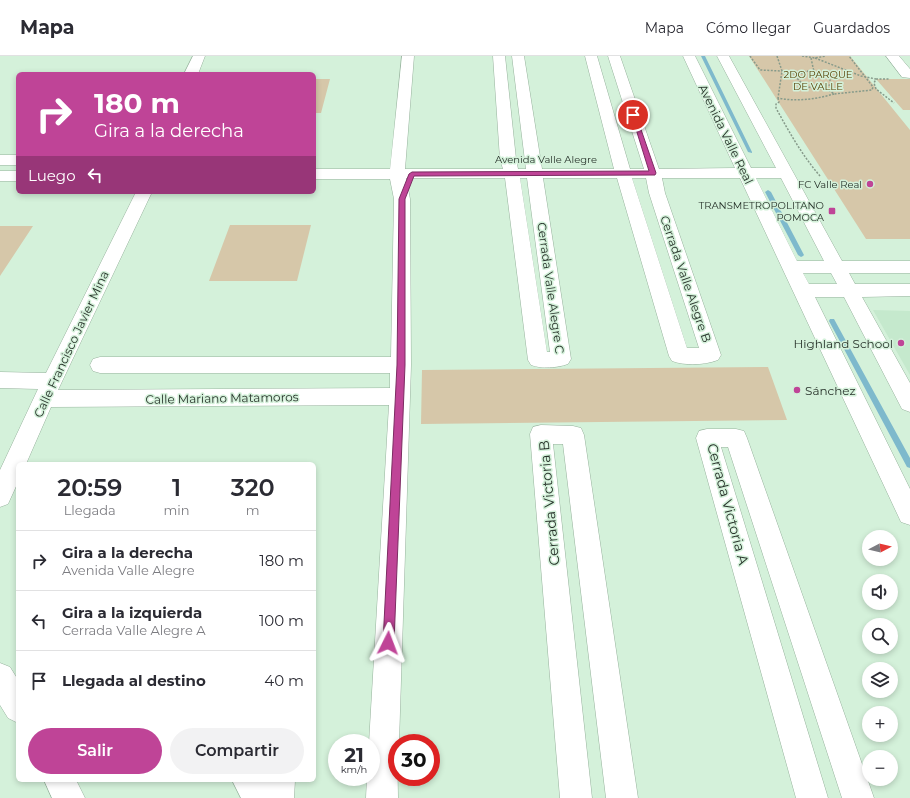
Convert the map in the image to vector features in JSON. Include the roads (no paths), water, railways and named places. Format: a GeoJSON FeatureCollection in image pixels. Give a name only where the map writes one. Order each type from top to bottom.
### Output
{"type":"FeatureCollection","features":[{"type":"Feature","properties":{"kind":"street"},"geometry":{"type":"LineString","coordinates":[[192,72],[200,56]]}},
{"type":"Feature","properties":{"kind":"street"},"geometry":{"type":"LineString","coordinates":[[382,798],[400,396],[402,199],[405,167],[408,56]]}},
{"type":"Feature","properties":{"kind":"street"},"geometry":{"type":"LineString","coordinates":[[415,128],[420,56]]}},
{"type":"Feature","properties":{"kind":"street"},"geometry":{"type":"LineString","coordinates":[[499,56],[504,164]]}},
{"type":"Feature","properties":{"kind":"street"},"geometry":{"type":"LineString","coordinates":[[518,56],[539,164]]}},
{"type":"Feature","properties":{"kind":"street"},"geometry":{"type":"LineString","coordinates":[[591,56],[615,164]]}},
{"type":"Feature","properties":{"kind":"street"},"geometry":{"type":"LineString","coordinates":[[614,56],[654,164]]}},
{"type":"Feature","properties":{"kind":"street","name":"Avenida Valle Real"},"geometry":{"type":"LineString","coordinates":[[689,56],[744,161],[802,291],[910,514]]}},
{"type":"Feature","properties":{"kind":"street"},"geometry":{"type":"LineString","coordinates":[[723,56],[910,403]]}},
{"type":"Feature","properties":{"kind":"street"},"geometry":{"type":"LineString","coordinates":[[892,56],[908,74],[910,74]]}},
{"type":"Feature","properties":{"kind":"street","name":"Avenida Valle Alegre"},"geometry":{"type":"LineString","coordinates":[[383,159],[405,167]]}},
{"type":"Feature","properties":{"kind":"street","name":"Avenida Valle Alegre"},"geometry":{"type":"LineString","coordinates":[[316,174],[405,167],[504,164],[654,164],[778,159]]}},
{"type":"Feature","properties":{"kind":"street"},"geometry":{"type":"LineString","coordinates":[[0,160],[16,160]]}},
{"type":"Feature","properties":{"kind":"street","name":"Avenida Valle Alegre"},"geometry":{"type":"LineString","coordinates":[[744,161],[787,173]]}},
{"type":"Feature","properties":{"kind":"street","name":"Cerrada Valle Alegre C"},"geometry":{"type":"LineString","coordinates":[[504,164],[538,360],[562,359],[539,164]]}},
{"type":"Feature","properties":{"kind":"street","name":"Cerrada Valle Alegre B"},"geometry":{"type":"LineString","coordinates":[[615,164],[679,356],[711,355],[657,193],[654,164]]}},
{"type":"Feature","properties":{"kind":"street"},"geometry":{"type":"LineString","coordinates":[[0,176],[16,176]]}},
{"type":"Feature","properties":{"kind":"street","name":"Calle Francisco Javier Mina"},"geometry":{"type":"LineString","coordinates":[[0,496],[48,390],[143,194]]}},
{"type":"Feature","properties":{"kind":"street"},"geometry":{"type":"LineString","coordinates":[[791,267],[910,267]]}},
{"type":"Feature","properties":{"kind":"street"},"geometry":{"type":"LineString","coordinates":[[802,291],[910,290]]}},
{"type":"Feature","properties":{"kind":"street"},"geometry":{"type":"LineString","coordinates":[[100,365],[401,365]]}},
{"type":"Feature","properties":{"kind":"street","name":"Calle Mariano Matamoros"},"geometry":{"type":"LineString","coordinates":[[0,380],[48,390],[400,396]]}},
{"type":"Feature","properties":{"kind":"street","name":"Cerrada Victoria B"},"geometry":{"type":"LineString","coordinates":[[576,798],[541,434],[573,435],[622,798]]}},
{"type":"Feature","properties":{"kind":"street","name":"Cerrada Victoria A"},"geometry":{"type":"LineString","coordinates":[[812,798],[707,438],[736,438],[858,798]]}},
{"type":"Feature","properties":{"kind":"street"},"geometry":{"type":"LineString","coordinates":[[0,677],[16,705]]}},
{"type":"Feature","properties":{"kind":"street"},"geometry":{"type":"LineString","coordinates":[[60,782],[69,798]]}},
{"type":"Feature","properties":{"kind":"street"},"geometry":{"type":"LineString","coordinates":[[248,782],[259,798]]}},
{"type":"Feature","properties":{"kind":"street"},"geometry":{"type":"LineString","coordinates":[[278,798],[280,782]]}},
{"type":"Feature","properties":{"kind":"waterway"},"geometry":{"type":"LineString","coordinates":[[703,56],[750,152]]}},
{"type":"Feature","properties":{"kind":"waterway"},"geometry":{"type":"LineString","coordinates":[[768,192],[801,255]]}},
{"type":"Feature","properties":{"kind":"waterway"},"geometry":{"type":"LineString","coordinates":[[832,321],[910,465]]}},
{"type":"Feature","properties":{"kind":"place","name":"FC Valle Real"},"geometry":{"type":"Point","coordinates":[870,184]}},
{"type":"Feature","properties":{"kind":"place","name":"TRANSMETROPOLITANO POMOCA"},"geometry":{"type":"Point","coordinates":[832,211]}},
{"type":"Feature","properties":{"kind":"place","name":"Highland School"},"geometry":{"type":"Point","coordinates":[901,343]}},
{"type":"Feature","properties":{"kind":"place","name":"Sánchez"},"geometry":{"type":"Point","coordinates":[797,390]}},
{"type":"Feature","properties":{"kind":"park label","name":"2DO PARQUE DE VALLE"},"geometry":{"type":"Point","coordinates":[818,80]}}]}
